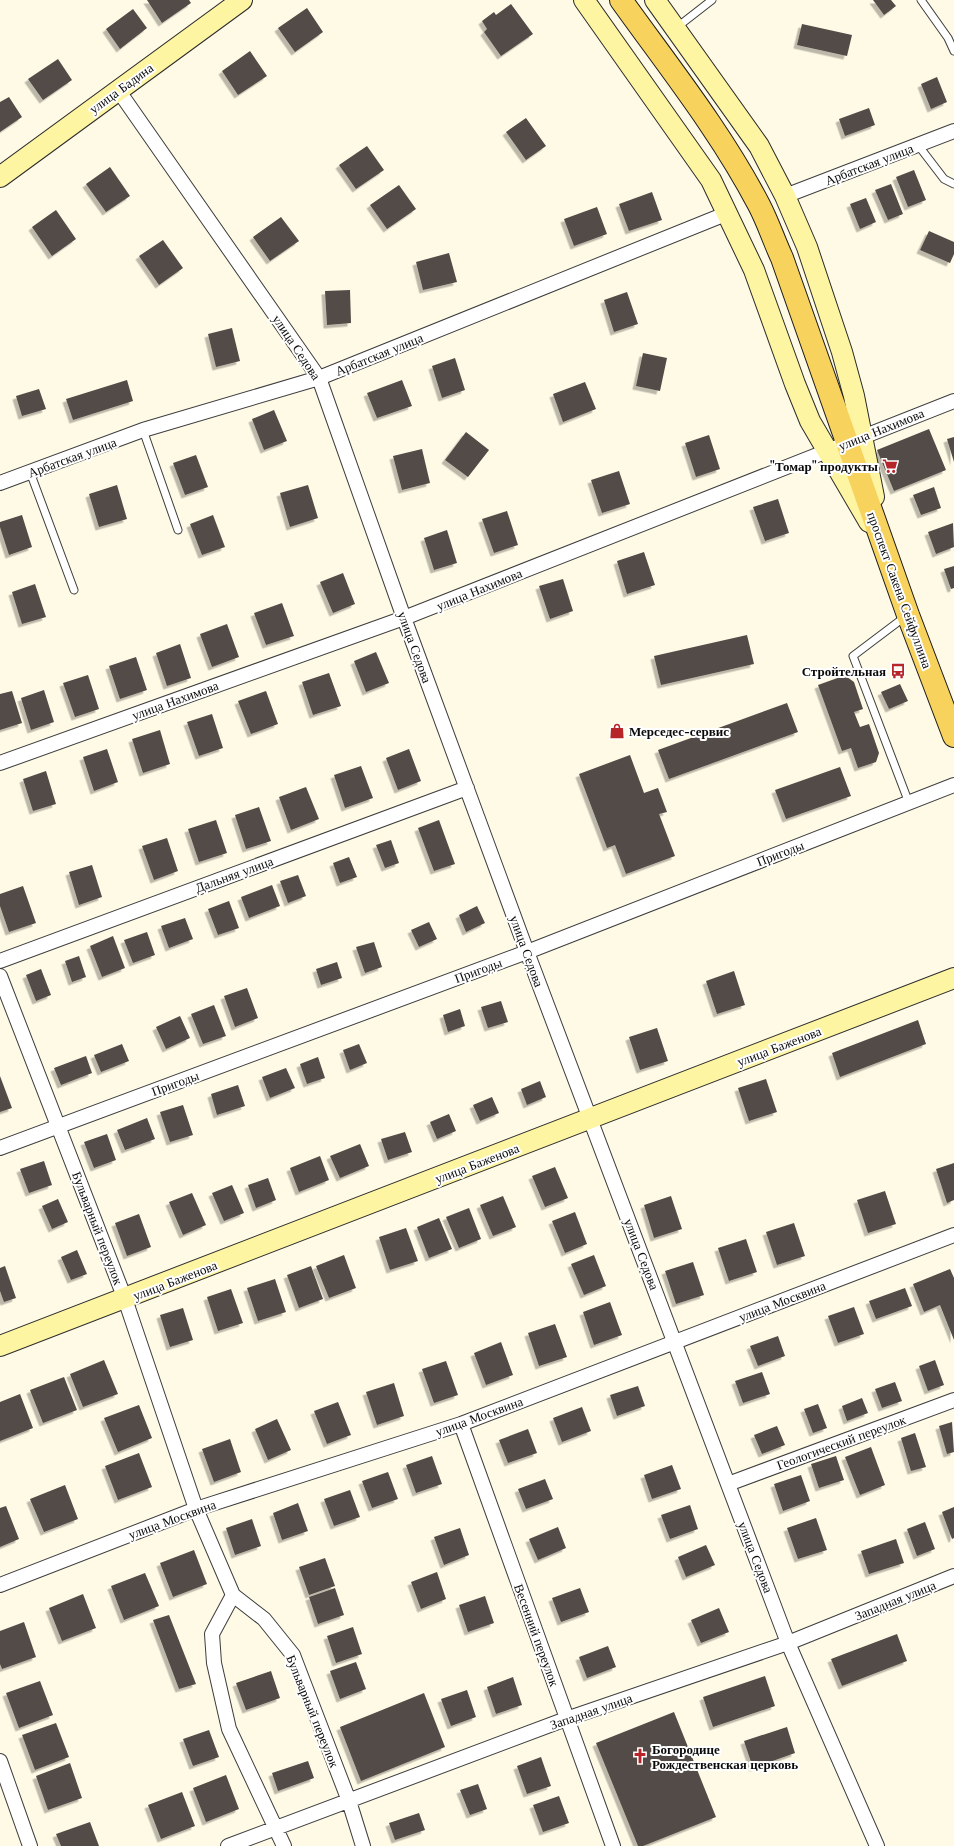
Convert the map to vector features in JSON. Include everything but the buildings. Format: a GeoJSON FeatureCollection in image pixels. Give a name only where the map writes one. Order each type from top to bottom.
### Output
{"type":"FeatureCollection","features":[{"type":"Feature","properties":{"kind":"main road","name":"проспект Сакена Сейфуллина"},"geometry":{"type":"LineString","coordinates":[[621,0],[733,160],[759,206],[782,258],[855,440],[884,546],[908,615],[954,736]]}},
{"type":"Feature","properties":{"kind":"street","name":"улица Бадина"},"geometry":{"type":"LineString","coordinates":[[0,177],[242,0]]}},
{"type":"Feature","properties":{"kind":"street"},"geometry":{"type":"LineString","coordinates":[[584,0],[711,180],[754,270],[794,384],[810,421],[826,451],[884,546]]}},
{"type":"Feature","properties":{"kind":"street"},"geometry":{"type":"LineString","coordinates":[[655,0],[759,146],[785,196],[806,247],[842,352],[854,396],[855,440]]}},
{"type":"Feature","properties":{"kind":"street","name":"улица Седова"},"geometry":{"type":"LineString","coordinates":[[118,90],[320,378],[404,618],[527,952],[788,1643],[877,1846]]}},
{"type":"Feature","properties":{"kind":"street","name":"Арбатская улица"},"geometry":{"type":"LineString","coordinates":[[785,196],[954,131]]}},
{"type":"Feature","properties":{"kind":"street","name":"Арбатская улица"},"geometry":{"type":"LineString","coordinates":[[0,483],[143,430],[320,378],[728,213]]}},
{"type":"Feature","properties":{"kind":"street","name":"улица Нахимова"},"geometry":{"type":"LineString","coordinates":[[0,763],[404,618],[954,401]]}},
{"type":"Feature","properties":{"kind":"street","name":"Пригоды"},"geometry":{"type":"LineString","coordinates":[[0,1148],[527,952],[954,785]]}},
{"type":"Feature","properties":{"kind":"street","name":"Дальняя улица"},"geometry":{"type":"LineString","coordinates":[[0,961],[467,788]]}},
{"type":"Feature","properties":{"kind":"street","name":"Бульварный переулок"},"geometry":{"type":"LineString","coordinates":[[0,976],[125,1299],[196,1509],[234,1595],[264,1619],[293,1655],[349,1801],[363,1846]]}},
{"type":"Feature","properties":{"kind":"street","name":"улица Баженова"},"geometry":{"type":"LineString","coordinates":[[0,1346],[954,978]]}},
{"type":"Feature","properties":{"kind":"street","name":"улица Москвина"},"geometry":{"type":"LineString","coordinates":[[0,1585],[196,1509],[461,1424],[954,1235]]}},
{"type":"Feature","properties":{"kind":"street","name":"Геологический переулок"},"geometry":{"type":"LineString","coordinates":[[728,1484],[954,1400]]}},
{"type":"Feature","properties":{"kind":"street","name":"Весенний переулок"},"geometry":{"type":"LineString","coordinates":[[461,1424],[613,1846]]}},
{"type":"Feature","properties":{"kind":"street","name":"Западная улица"},"geometry":{"type":"LineString","coordinates":[[228,1846],[566,1719],[788,1643],[954,1576]]}},
{"type":"Feature","properties":{"kind":"street"},"geometry":{"type":"LineString","coordinates":[[234,1595],[212,1634],[214,1663],[228,1729],[284,1846]]}},
{"type":"Feature","properties":{"kind":"street"},"geometry":{"type":"LineString","coordinates":[[0,1761],[30,1846]]}},
{"type":"Feature","properties":{"kind":"lane"},"geometry":{"type":"LineString","coordinates":[[675,28],[712,0]]}},
{"type":"Feature","properties":{"kind":"lane"},"geometry":{"type":"LineString","coordinates":[[921,0],[948,38],[954,51]]}},
{"type":"Feature","properties":{"kind":"lane"},"geometry":{"type":"LineString","coordinates":[[918,145],[944,179],[954,184]]}},
{"type":"Feature","properties":{"kind":"lane"},"geometry":{"type":"LineString","coordinates":[[143,430],[178,530]]}},
{"type":"Feature","properties":{"kind":"lane"},"geometry":{"type":"LineString","coordinates":[[30,472],[74,590]]}},
{"type":"Feature","properties":{"kind":"lane"},"geometry":{"type":"LineString","coordinates":[[908,615],[853,656],[909,803]]}},
{"type":"Feature","properties":{"kind":"place","name":"\"Томар\" продукты"},"geometry":{"type":"Point","coordinates":[890,466]}},
{"type":"Feature","properties":{"kind":"place","name":"Стройтельная"},"geometry":{"type":"Point","coordinates":[898,671]}},
{"type":"Feature","properties":{"kind":"place","name":"Мерседес-сервис"},"geometry":{"type":"Point","coordinates":[617,731]}},
{"type":"Feature","properties":{"kind":"place","name":"Богородице Рождественская церковь"},"geometry":{"type":"Point","coordinates":[640,1756]}}]}
